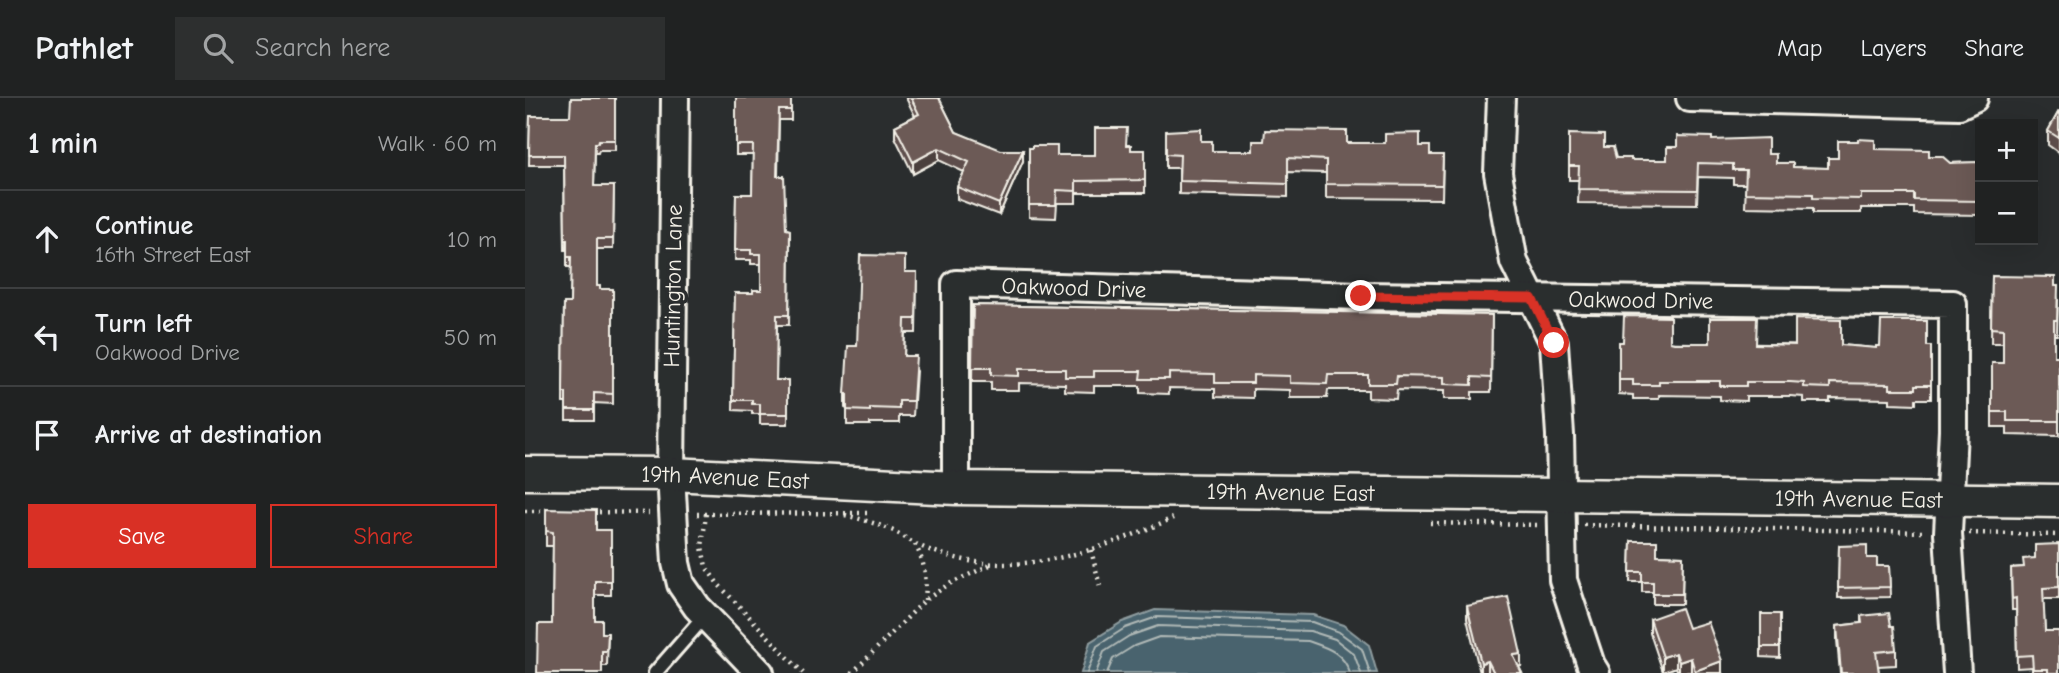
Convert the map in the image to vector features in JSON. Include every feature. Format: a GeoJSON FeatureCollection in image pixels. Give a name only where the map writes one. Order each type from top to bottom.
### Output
{"type":"FeatureCollection","features":[{"type":"Feature","properties":{"kind":"street","name":"Huntington Lane"},"geometry":{"type":"LineString","coordinates":[[675,98],[671,474],[676,563],[681,584],[705,616],[760,673]]}},
{"type":"Feature","properties":{"kind":"street"},"geometry":{"type":"LineString","coordinates":[[1501,98],[1498,173],[1514,261],[1554,343],[1563,580],[1596,673]]}},
{"type":"Feature","properties":{"kind":"street"},"geometry":{"type":"LineString","coordinates":[[1690,98],[1959,105],[1974,98]]}},
{"type":"Feature","properties":{"kind":"street","name":"Oakwood Drive"},"geometry":{"type":"LineString","coordinates":[[956,488],[956,285],[1953,304],[1950,501]]}},
{"type":"Feature","properties":{"kind":"street","name":"19th Avenue East"},"geometry":{"type":"LineString","coordinates":[[525,473],[671,474],[956,488],[2059,501]]}},
{"type":"Feature","properties":{"kind":"street"},"geometry":{"type":"LineString","coordinates":[[1950,501],[1948,533],[1957,673]]}},
{"type":"Feature","properties":{"kind":"lane"},"geometry":{"type":"LineString","coordinates":[[655,673],[705,616]]}},
{"type":"Feature","properties":{"kind":"path"},"geometry":{"type":"LineString","coordinates":[[835,512],[893,530],[915,544],[951,557],[991,565],[1046,559],[1091,550],[1174,518]]}},
{"type":"Feature","properties":{"kind":"path"},"geometry":{"type":"LineString","coordinates":[[706,514],[702,547],[706,567],[718,584],[803,673]]}},
{"type":"Feature","properties":{"kind":"path"},"geometry":{"type":"LineString","coordinates":[[915,544],[924,561],[927,582],[925,600]]}},
{"type":"Feature","properties":{"kind":"path"},"geometry":{"type":"LineString","coordinates":[[1091,550],[1101,590]]}},
{"type":"Feature","properties":{"kind":"path"},"geometry":{"type":"LineString","coordinates":[[852,673],[925,600],[950,584],[991,565]]}},
{"type":"Feature","properties":{"kind":"water"},"geometry":{"type":"Polygon","coordinates":[[[1155,610],[1313,615],[1343,625],[1369,645],[1377,673],[1081,673],[1090,642],[1122,622],[1155,610]]]}},
{"type":"Feature","properties":{"kind":"building"},"geometry":{"type":"Polygon","coordinates":[[[571,98],[615,98],[615,140],[599,140],[595,143],[594,186],[614,186],[613,239],[597,239],[597,286],[600,286],[600,289],[613,289],[613,394],[594,393],[594,410],[566,410],[566,393],[563,393],[564,303],[570,303],[571,257],[567,257],[565,240],[564,155],[529,155],[530,116],[570,116],[571,98]]]}},
{"type":"Feature","properties":{"kind":"building"},"geometry":{"type":"Polygon","coordinates":[[[736,98],[791,98],[791,110],[779,110],[777,176],[784,176],[786,229],[790,230],[789,315],[777,315],[776,380],[788,380],[788,414],[760,414],[760,404],[752,404],[752,400],[733,400],[735,293],[761,290],[761,254],[751,254],[751,250],[735,250],[736,194],[752,194],[753,145],[736,145],[736,98]]]}},
{"type":"Feature","properties":{"kind":"building"},"geometry":{"type":"Polygon","coordinates":[[[911,98],[939,98],[956,132],[1001,150],[1023,150],[999,204],[957,187],[969,162],[939,148],[913,162],[895,126],[919,114],[911,98]]]}},
{"type":"Feature","properties":{"kind":"building"},"geometry":{"type":"Polygon","coordinates":[[[2059,111],[2059,138],[2048,131],[2059,111]]]}},
{"type":"Feature","properties":{"kind":"building"},"geometry":{"type":"Polygon","coordinates":[[[1095,128],[1127,128],[1126,145],[1131,145],[1131,150],[1145,150],[1145,180],[1076,181],[1076,191],[1057,190],[1056,205],[1029,205],[1029,148],[1057,146],[1057,155],[1095,155],[1095,128]]]}},
{"type":"Feature","properties":{"kind":"building"},"geometry":{"type":"Polygon","coordinates":[[[1201,129],[1201,141],[1212,141],[1212,151],[1253,151],[1253,141],[1264,141],[1265,130],[1347,131],[1347,143],[1385,143],[1385,134],[1420,133],[1420,146],[1430,146],[1430,155],[1443,155],[1442,185],[1326,184],[1326,160],[1288,158],[1288,184],[1179,181],[1180,155],[1166,154],[1166,131],[1201,129]]]}},
{"type":"Feature","properties":{"kind":"building"},"geometry":{"type":"Polygon","coordinates":[[[1569,134],[1604,135],[1604,147],[1613,147],[1616,158],[1631,160],[1667,160],[1667,147],[1677,147],[1677,136],[1712,137],[1712,140],[1768,138],[1768,154],[1776,154],[1776,163],[1793,163],[1793,167],[1828,168],[1828,158],[1838,158],[1838,141],[1875,140],[1875,149],[1929,150],[1929,156],[1942,156],[1950,163],[1975,162],[1975,201],[1914,200],[1914,194],[1861,194],[1861,199],[1813,198],[1813,194],[1745,193],[1746,170],[1733,170],[1733,164],[1698,163],[1697,190],[1578,189],[1579,166],[1569,166],[1569,134]]]}},
{"type":"Feature","properties":{"kind":"building"},"geometry":{"type":"Polygon","coordinates":[[[860,255],[905,256],[905,272],[917,272],[916,319],[905,319],[904,356],[916,356],[913,401],[899,401],[899,409],[847,410],[845,394],[848,346],[857,346],[860,255]]]}},
{"type":"Feature","properties":{"kind":"building"},"geometry":{"type":"Polygon","coordinates":[[[1992,276],[2055,277],[2055,286],[2058,286],[2054,356],[2059,356],[2059,421],[2007,421],[2007,412],[1992,412],[1992,363],[2003,363],[2003,329],[1991,328],[1992,276]]]}},
{"type":"Feature","properties":{"kind":"building"},"geometry":{"type":"Polygon","coordinates":[[[973,305],[1492,315],[1491,378],[1472,377],[1472,385],[1444,384],[1444,377],[1397,376],[1396,384],[1368,384],[1368,375],[1328,375],[1327,384],[1290,383],[1290,376],[1253,375],[1253,383],[1215,383],[1215,374],[1169,373],[1169,379],[1140,379],[1141,371],[1094,371],[1094,377],[1065,377],[1065,369],[1019,369],[1019,376],[991,375],[991,368],[972,368],[973,305]]]}},
{"type":"Feature","properties":{"kind":"building"},"geometry":{"type":"Polygon","coordinates":[[[1624,316],[1670,317],[1670,342],[1674,343],[1710,343],[1710,318],[1757,318],[1756,344],[1795,345],[1795,319],[1841,320],[1841,345],[1876,348],[1880,346],[1881,321],[1927,321],[1927,346],[1931,346],[1931,385],[1916,385],[1916,389],[1890,389],[1890,384],[1830,383],[1830,388],[1804,387],[1804,383],[1790,382],[1746,382],[1746,386],[1720,386],[1720,381],[1659,381],[1659,385],[1633,385],[1633,380],[1619,380],[1619,342],[1623,342],[1624,316]]]}},
{"type":"Feature","properties":{"kind":"building"},"geometry":{"type":"Polygon","coordinates":[[[546,509],[596,510],[596,530],[611,530],[611,581],[595,581],[595,620],[602,620],[602,633],[608,633],[607,651],[602,651],[602,673],[537,673],[538,624],[552,624],[553,532],[546,531],[546,509]]]}},
{"type":"Feature","properties":{"kind":"building"},"geometry":{"type":"Polygon","coordinates":[[[1631,541],[1657,541],[1657,555],[1683,556],[1682,594],[1653,594],[1653,582],[1642,582],[1642,572],[1630,572],[1631,541]]]}},
{"type":"Feature","properties":{"kind":"building"},"geometry":{"type":"Polygon","coordinates":[[[2059,544],[2059,587],[2043,588],[2045,631],[2059,631],[2059,673],[2048,673],[2048,669],[2033,669],[2032,655],[2017,656],[2016,598],[2012,599],[2011,568],[2024,567],[2023,559],[2035,558],[2035,545],[2059,544]]]}},
{"type":"Feature","properties":{"kind":"building"},"geometry":{"type":"Polygon","coordinates":[[[1867,545],[1867,558],[1877,558],[1877,566],[1889,566],[1890,587],[1838,588],[1839,546],[1867,545]]]}},
{"type":"Feature","properties":{"kind":"building"},"geometry":{"type":"Polygon","coordinates":[[[1508,597],[1521,654],[1513,655],[1522,673],[1494,673],[1488,661],[1481,663],[1467,606],[1508,597]]]}},
{"type":"Feature","properties":{"kind":"building"},"geometry":{"type":"Polygon","coordinates":[[[1681,608],[1688,628],[1708,622],[1722,661],[1695,671],[1691,658],[1679,662],[1676,653],[1663,657],[1650,619],[1681,608]]]}},
{"type":"Feature","properties":{"kind":"building"},"geometry":{"type":"Polygon","coordinates":[[[1889,613],[1891,626],[1894,626],[1896,650],[1876,652],[1879,673],[1841,673],[1837,626],[1862,623],[1861,616],[1889,613]]]}},
{"type":"Feature","properties":{"kind":"building"},"geometry":{"type":"Polygon","coordinates":[[[1761,614],[1780,614],[1780,647],[1761,647],[1761,614]]]}},
{"type":"Feature","properties":{"kind":"route"},"geometry":{"type":"LineString","coordinates":[[1361,296],[1532,298],[1554,343]]}}]}
